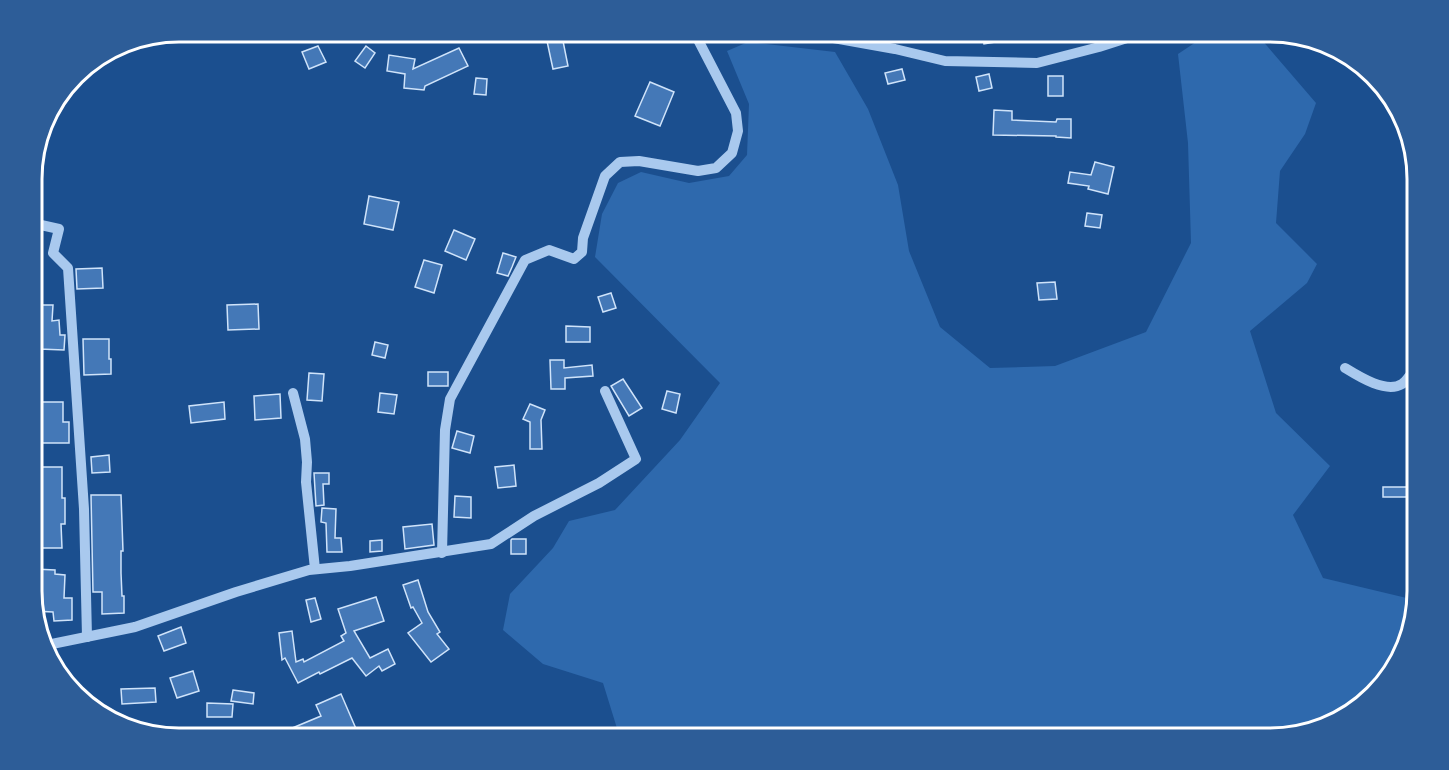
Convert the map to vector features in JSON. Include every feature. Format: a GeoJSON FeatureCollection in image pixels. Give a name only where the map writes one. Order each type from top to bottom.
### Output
{"type":"FeatureCollection","features":[{"type":"Feature","properties":{"kind":"street"},"geometry":{"type":"LineString","coordinates":[[442,553],[445,430],[450,399],[525,260],[549,250],[574,259],[582,252],[583,238],[605,176],[620,162],[639,161],[698,171],[716,168],[732,153],[738,131],[736,112],[699,42]]}},
{"type":"Feature","properties":{"kind":"street"},"geometry":{"type":"LineString","coordinates":[[859,42],[945,61],[1037,63],[1115,42]]}},
{"type":"Feature","properties":{"kind":"street"},"geometry":{"type":"LineString","coordinates":[[42,225],[59,229],[53,253],[68,268],[84,509],[87,637]]}},
{"type":"Feature","properties":{"kind":"street"},"geometry":{"type":"LineString","coordinates":[[1345,368],[1372,383],[1392,386],[1403,384],[1407,379]]}},
{"type":"Feature","properties":{"kind":"street"},"geometry":{"type":"LineString","coordinates":[[52,644],[135,627],[236,592],[315,569],[442,553],[491,544],[534,516],[599,483],[636,459],[605,392]]}},
{"type":"Feature","properties":{"kind":"street"},"geometry":{"type":"LineString","coordinates":[[293,393],[305,439],[306,482],[315,569]]}},
{"type":"Feature","properties":{"kind":"shaded area"},"geometry":{"type":"Polygon","coordinates":[[[748,42],[835,52],[868,109],[898,185],[909,251],[940,327],[990,368],[1055,366],[1146,332],[1191,243],[1188,143],[1178,54],[1196,42],[1264,42],[1316,103],[1305,134],[1280,171],[1276,223],[1317,264],[1307,283],[1250,331],[1276,413],[1330,466],[1293,515],[1323,578],[1407,598],[1400,635],[1393,651],[1384,667],[1360,694],[1346,705],[1314,721],[1279,728],[617,728],[603,683],[543,664],[503,630],[510,594],[553,548],[569,521],[615,510],[680,440],[720,383],[595,257],[602,214],[618,183],[641,172],[689,183],[729,176],[747,155],[749,104],[727,51],[748,42]]]}},
{"type":"Feature","properties":{"kind":"building"},"geometry":{"type":"Polygon","coordinates":[[[547,42],[563,42],[568,66],[553,69],[547,42]]]}},
{"type":"Feature","properties":{"kind":"building"},"geometry":{"type":"Polygon","coordinates":[[[318,46],[326,62],[309,69],[302,52],[318,46]]]}},
{"type":"Feature","properties":{"kind":"building"},"geometry":{"type":"Polygon","coordinates":[[[366,46],[375,53],[365,68],[355,61],[366,46]]]}},
{"type":"Feature","properties":{"kind":"building"},"geometry":{"type":"Polygon","coordinates":[[[459,48],[468,66],[425,86],[424,90],[404,88],[405,74],[387,71],[389,55],[415,59],[413,69],[459,48]]]}},
{"type":"Feature","properties":{"kind":"building"},"geometry":{"type":"Polygon","coordinates":[[[902,69],[905,80],[888,84],[885,73],[902,69]]]}},
{"type":"Feature","properties":{"kind":"building"},"geometry":{"type":"Polygon","coordinates":[[[989,74],[992,88],[979,91],[976,77],[989,74]]]}},
{"type":"Feature","properties":{"kind":"building"},"geometry":{"type":"Polygon","coordinates":[[[1048,76],[1063,76],[1063,96],[1048,96],[1048,76]]]}},
{"type":"Feature","properties":{"kind":"building"},"geometry":{"type":"Polygon","coordinates":[[[476,78],[487,79],[486,95],[474,94],[476,78]]]}},
{"type":"Feature","properties":{"kind":"building"},"geometry":{"type":"Polygon","coordinates":[[[650,82],[674,92],[660,126],[635,116],[650,82]]]}},
{"type":"Feature","properties":{"kind":"building"},"geometry":{"type":"Polygon","coordinates":[[[994,110],[1012,111],[1012,120],[1056,122],[1057,119],[1071,119],[1071,138],[993,135],[994,110]]]}},
{"type":"Feature","properties":{"kind":"building"},"geometry":{"type":"Polygon","coordinates":[[[1095,162],[1114,167],[1108,194],[1088,189],[1089,186],[1068,183],[1070,172],[1091,175],[1095,162]]]}},
{"type":"Feature","properties":{"kind":"building"},"geometry":{"type":"Polygon","coordinates":[[[369,196],[399,202],[393,230],[364,224],[369,196]]]}},
{"type":"Feature","properties":{"kind":"building"},"geometry":{"type":"Polygon","coordinates":[[[1087,213],[1102,215],[1100,228],[1085,226],[1087,213]]]}},
{"type":"Feature","properties":{"kind":"building"},"geometry":{"type":"Polygon","coordinates":[[[454,230],[475,239],[466,260],[445,251],[454,230]]]}},
{"type":"Feature","properties":{"kind":"building"},"geometry":{"type":"Polygon","coordinates":[[[503,253],[516,257],[508,276],[497,273],[503,253]]]}},
{"type":"Feature","properties":{"kind":"building"},"geometry":{"type":"Polygon","coordinates":[[[424,260],[442,265],[434,293],[415,287],[424,260]]]}},
{"type":"Feature","properties":{"kind":"building"},"geometry":{"type":"Polygon","coordinates":[[[102,268],[103,288],[77,289],[76,269],[102,268]]]}},
{"type":"Feature","properties":{"kind":"building"},"geometry":{"type":"Polygon","coordinates":[[[1055,282],[1057,299],[1039,300],[1037,283],[1055,282]]]}},
{"type":"Feature","properties":{"kind":"building"},"geometry":{"type":"Polygon","coordinates":[[[611,293],[616,308],[603,312],[598,297],[611,293]]]}},
{"type":"Feature","properties":{"kind":"building"},"geometry":{"type":"Polygon","coordinates":[[[258,304],[259,329],[228,330],[227,305],[258,304]]]}},
{"type":"Feature","properties":{"kind":"building"},"geometry":{"type":"Polygon","coordinates":[[[42,305],[53,305],[52,321],[59,320],[60,335],[65,335],[64,350],[42,349],[42,305]]]}},
{"type":"Feature","properties":{"kind":"building"},"geometry":{"type":"Polygon","coordinates":[[[566,326],[590,327],[590,342],[566,342],[566,326]]]}},
{"type":"Feature","properties":{"kind":"building"},"geometry":{"type":"Polygon","coordinates":[[[83,339],[109,339],[111,374],[84,375],[83,339]]]}},
{"type":"Feature","properties":{"kind":"building"},"geometry":{"type":"Polygon","coordinates":[[[375,342],[388,345],[385,358],[372,355],[375,342]]]}},
{"type":"Feature","properties":{"kind":"building"},"geometry":{"type":"Polygon","coordinates":[[[550,360],[564,360],[564,368],[592,365],[593,376],[565,378],[565,389],[551,389],[550,360]]]}},
{"type":"Feature","properties":{"kind":"building"},"geometry":{"type":"Polygon","coordinates":[[[428,372],[448,372],[448,386],[428,386],[428,372]]]}},
{"type":"Feature","properties":{"kind":"building"},"geometry":{"type":"Polygon","coordinates":[[[309,373],[324,374],[322,401],[307,400],[309,373]]]}},
{"type":"Feature","properties":{"kind":"building"},"geometry":{"type":"Polygon","coordinates":[[[623,379],[642,408],[629,416],[611,386],[623,379]]]}},
{"type":"Feature","properties":{"kind":"building"},"geometry":{"type":"Polygon","coordinates":[[[667,391],[680,394],[676,413],[662,409],[667,391]]]}},
{"type":"Feature","properties":{"kind":"building"},"geometry":{"type":"Polygon","coordinates":[[[380,393],[397,395],[394,414],[378,412],[380,393]]]}},
{"type":"Feature","properties":{"kind":"building"},"geometry":{"type":"Polygon","coordinates":[[[280,394],[281,418],[255,420],[254,396],[280,394]]]}},
{"type":"Feature","properties":{"kind":"building"},"geometry":{"type":"Polygon","coordinates":[[[42,402],[63,402],[63,422],[69,422],[69,443],[42,443],[42,402]]]}},
{"type":"Feature","properties":{"kind":"building"},"geometry":{"type":"Polygon","coordinates":[[[224,402],[225,419],[191,423],[189,406],[224,402]]]}},
{"type":"Feature","properties":{"kind":"building"},"geometry":{"type":"Polygon","coordinates":[[[530,404],[545,410],[541,420],[542,449],[530,449],[530,422],[523,419],[530,404]]]}},
{"type":"Feature","properties":{"kind":"building"},"geometry":{"type":"Polygon","coordinates":[[[457,431],[474,436],[470,453],[452,448],[457,431]]]}},
{"type":"Feature","properties":{"kind":"building"},"geometry":{"type":"Polygon","coordinates":[[[109,455],[110,472],[92,473],[91,457],[109,455]]]}},
{"type":"Feature","properties":{"kind":"building"},"geometry":{"type":"Polygon","coordinates":[[[514,465],[516,486],[498,488],[495,467],[514,465]]]}},
{"type":"Feature","properties":{"kind":"building"},"geometry":{"type":"Polygon","coordinates":[[[42,467],[62,467],[65,524],[61,524],[62,548],[42,548],[42,467]]]}},
{"type":"Feature","properties":{"kind":"building"},"geometry":{"type":"Polygon","coordinates":[[[314,473],[329,473],[329,484],[323,484],[324,505],[316,506],[314,473]]]}},
{"type":"Feature","properties":{"kind":"building"},"geometry":{"type":"Polygon","coordinates":[[[1383,487],[1407,487],[1407,497],[1383,497],[1383,487]]]}},
{"type":"Feature","properties":{"kind":"building"},"geometry":{"type":"Polygon","coordinates":[[[91,495],[121,495],[123,551],[121,551],[121,573],[124,613],[102,614],[102,592],[93,592],[91,495]]]}},
{"type":"Feature","properties":{"kind":"building"},"geometry":{"type":"Polygon","coordinates":[[[455,496],[471,497],[471,518],[454,517],[455,496]]]}},
{"type":"Feature","properties":{"kind":"building"},"geometry":{"type":"Polygon","coordinates":[[[322,508],[336,509],[335,538],[341,538],[342,552],[327,552],[326,523],[321,522],[322,508]]]}},
{"type":"Feature","properties":{"kind":"building"},"geometry":{"type":"Polygon","coordinates":[[[432,524],[434,545],[405,549],[403,527],[432,524]]]}},
{"type":"Feature","properties":{"kind":"building"},"geometry":{"type":"Polygon","coordinates":[[[512,539],[526,539],[526,554],[511,554],[512,539]]]}},
{"type":"Feature","properties":{"kind":"building"},"geometry":{"type":"Polygon","coordinates":[[[382,540],[382,551],[370,552],[370,541],[382,540]]]}},
{"type":"Feature","properties":{"kind":"building"},"geometry":{"type":"Polygon","coordinates":[[[42,569],[55,570],[55,574],[65,575],[64,598],[72,598],[72,620],[54,621],[53,612],[44,612],[42,569]]]}},
{"type":"Feature","properties":{"kind":"building"},"geometry":{"type":"Polygon","coordinates":[[[418,580],[428,612],[440,632],[437,634],[449,649],[431,662],[408,633],[422,623],[413,607],[411,608],[403,585],[418,580]]]}},
{"type":"Feature","properties":{"kind":"building"},"geometry":{"type":"Polygon","coordinates":[[[376,597],[384,621],[354,631],[370,658],[388,649],[395,664],[382,671],[379,666],[366,676],[352,658],[298,683],[285,658],[282,660],[279,633],[292,631],[296,662],[303,659],[304,662],[344,641],[341,636],[346,633],[338,609],[376,597]]]}},
{"type":"Feature","properties":{"kind":"building"},"geometry":{"type":"Polygon","coordinates":[[[315,598],[321,619],[311,622],[306,600],[315,598]]]}},
{"type":"Feature","properties":{"kind":"building"},"geometry":{"type":"Polygon","coordinates":[[[181,627],[186,643],[164,651],[158,636],[181,627]]]}},
{"type":"Feature","properties":{"kind":"building"},"geometry":{"type":"Polygon","coordinates":[[[193,671],[199,691],[177,698],[170,678],[193,671]]]}},
{"type":"Feature","properties":{"kind":"building"},"geometry":{"type":"Polygon","coordinates":[[[155,688],[156,702],[122,704],[121,689],[155,688]]]}},
{"type":"Feature","properties":{"kind":"building"},"geometry":{"type":"Polygon","coordinates":[[[233,690],[254,693],[253,704],[231,701],[233,690]]]}},
{"type":"Feature","properties":{"kind":"building"},"geometry":{"type":"Polygon","coordinates":[[[341,694],[356,728],[292,728],[321,716],[316,705],[341,694]]]}},
{"type":"Feature","properties":{"kind":"building"},"geometry":{"type":"Polygon","coordinates":[[[207,703],[233,704],[232,717],[207,717],[207,703]]]}}]}
